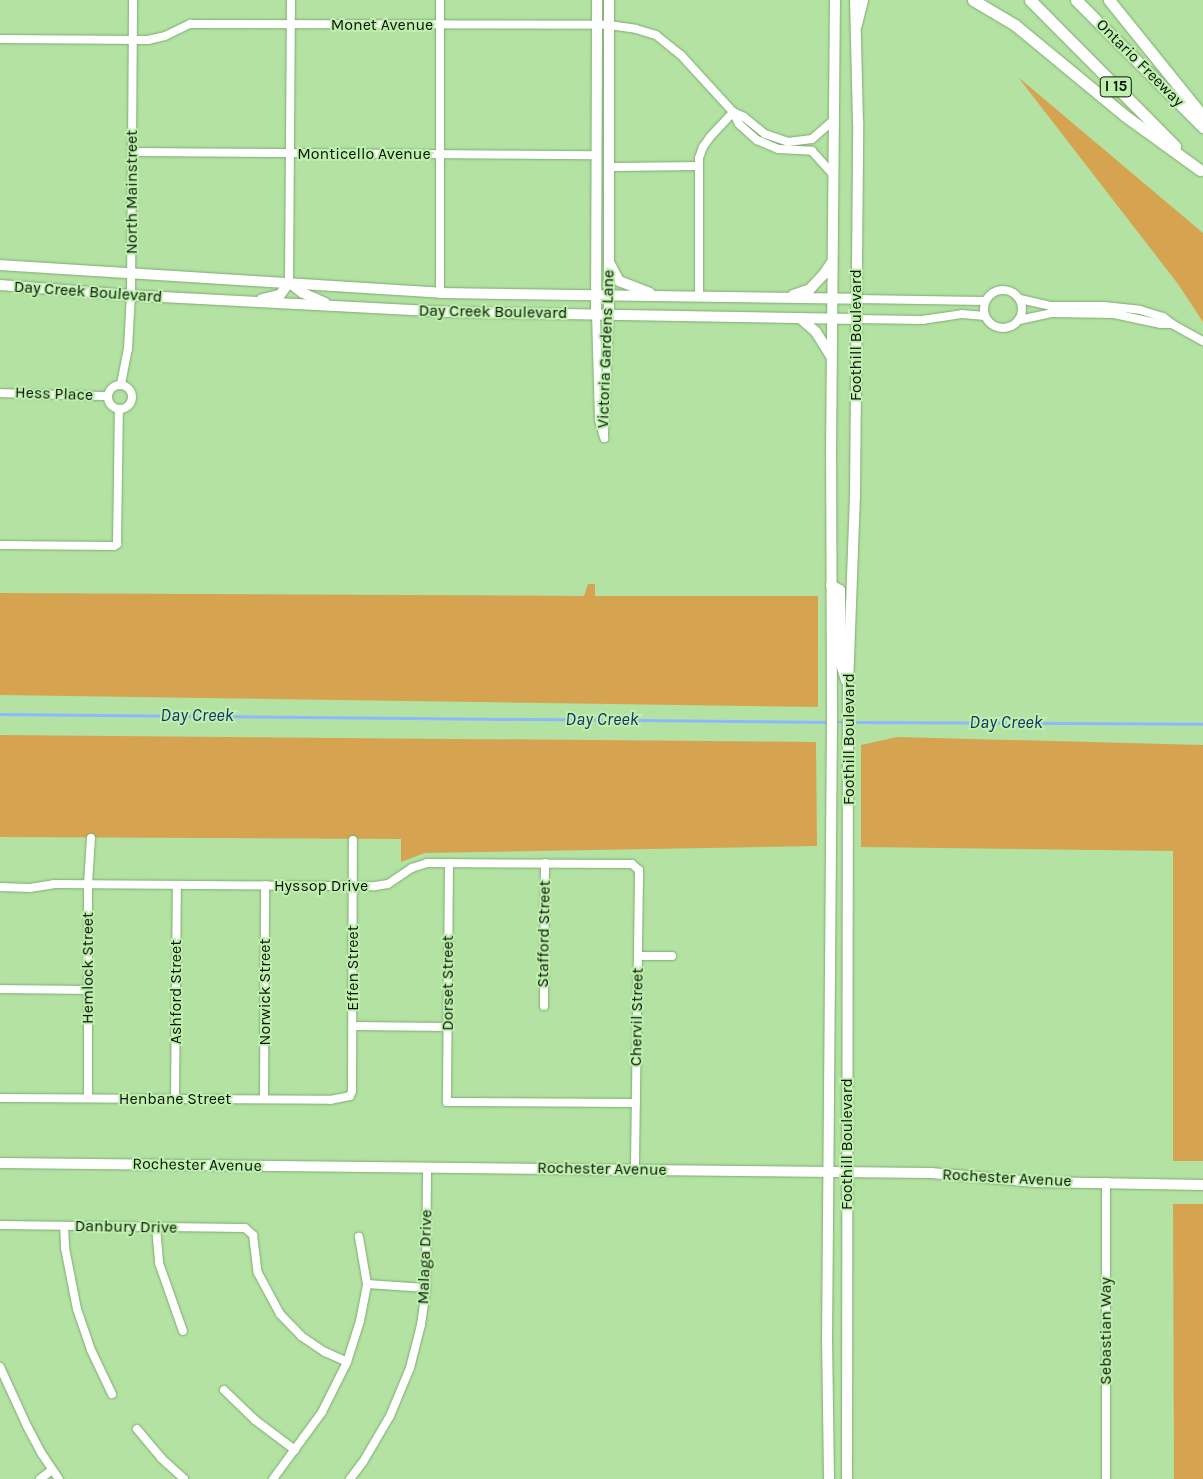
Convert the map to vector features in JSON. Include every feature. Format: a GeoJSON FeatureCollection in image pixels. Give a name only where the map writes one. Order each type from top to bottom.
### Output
{"type":"FeatureCollection","features":[{"type":"Feature","properties":{"kind":"highway"},"geometry":{"type":"LineString","coordinates":[[856,24],[862,0]]}},
{"type":"Feature","properties":{"kind":"highway"},"geometry":{"type":"LineString","coordinates":[[973,0],[1015,25],[1124,116],[1201,172]]}},
{"type":"Feature","properties":{"kind":"highway","name":"Ontario Freeway"},"geometry":{"type":"LineString","coordinates":[[1030,0],[1201,172]]}},
{"type":"Feature","properties":{"kind":"highway","name":"Ontario Freeway"},"geometry":{"type":"LineString","coordinates":[[1076,0],[1203,127]]}},
{"type":"Feature","properties":{"kind":"highway"},"geometry":{"type":"LineString","coordinates":[[1109,0],[1197,109],[1203,120]]}},
{"type":"Feature","properties":{"kind":"main road","name":"Victoria Gardens Lane"},"geometry":{"type":"LineString","coordinates":[[596,314],[597,0]]}},
{"type":"Feature","properties":{"kind":"main road","name":"Victoria Gardens Lane"},"geometry":{"type":"LineString","coordinates":[[609,0],[609,314]]}},
{"type":"Feature","properties":{"kind":"main road","name":"Foothill Boulevard"},"geometry":{"type":"LineString","coordinates":[[829,1479],[828,1172],[835,0]]}},
{"type":"Feature","properties":{"kind":"main road","name":"Foothill Boulevard"},"geometry":{"type":"LineString","coordinates":[[848,1479],[848,686],[855,504],[858,122],[855,0]]}},
{"type":"Feature","properties":{"kind":"main road"},"geometry":{"type":"LineString","coordinates":[[609,261],[619,281],[656,295]]}},
{"type":"Feature","properties":{"kind":"main road"},"geometry":{"type":"LineString","coordinates":[[788,297],[810,289],[832,262]]}},
{"type":"Feature","properties":{"kind":"main road","name":"Day Creek Boulevard"},"geometry":{"type":"LineString","coordinates":[[0,265],[440,293],[856,299]]}},
{"type":"Feature","properties":{"kind":"main road"},"geometry":{"type":"LineString","coordinates":[[249,302],[280,295],[289,282],[309,296],[335,306]]}},
{"type":"Feature","properties":{"kind":"main road","name":"Day Creek Boulevard"},"geometry":{"type":"LineString","coordinates":[[0,285],[249,302],[450,312],[856,319]]}},
{"type":"Feature","properties":{"kind":"main road"},"geometry":{"type":"LineString","coordinates":[[800,318],[816,332],[832,358]]}},
{"type":"Feature","properties":{"kind":"main road"},"geometry":{"type":"LineString","coordinates":[[831,586],[840,590],[841,664],[848,686]]}},
{"type":"Feature","properties":{"kind":"main road","name":"Rochester Avenue"},"geometry":{"type":"LineString","coordinates":[[0,1163],[847,1172],[931,1174],[1036,1182],[1203,1185]]}},
{"type":"Feature","properties":{"kind":"street","name":"North Mainstreet"},"geometry":{"type":"LineString","coordinates":[[121,384],[128,349],[131,294],[133,0]]}},
{"type":"Feature","properties":{"kind":"street"},"geometry":{"type":"LineString","coordinates":[[289,282],[291,0]]}},
{"type":"Feature","properties":{"kind":"street"},"geometry":{"type":"LineString","coordinates":[[440,0],[440,293]]}},
{"type":"Feature","properties":{"kind":"street","name":"Monet Avenue"},"geometry":{"type":"LineString","coordinates":[[0,39],[133,40],[160,37],[190,24],[609,25],[636,29],[662,39],[681,55],[733,112],[739,124],[757,140],[778,149],[812,151],[833,174]]}},
{"type":"Feature","properties":{"kind":"street","name":"Monet Avenue"},"geometry":{"type":"LineString","coordinates":[[733,112],[744,117],[772,138],[788,142],[812,139],[833,121]]}},
{"type":"Feature","properties":{"kind":"street"},"geometry":{"type":"LineString","coordinates":[[700,296],[699,166],[702,147],[733,112]]}},
{"type":"Feature","properties":{"kind":"street","name":"Monticello Avenue"},"geometry":{"type":"LineString","coordinates":[[132,152],[596,155]]}},
{"type":"Feature","properties":{"kind":"street"},"geometry":{"type":"LineString","coordinates":[[609,167],[699,166]]}},
{"type":"Feature","properties":{"kind":"street"},"geometry":{"type":"LineString","coordinates":[[1172,324],[1114,314],[1051,313],[1019,320],[1012,326],[1001,328],[992,324],[985,316],[985,301],[994,292],[1000,290],[1012,292],[1020,298],[1051,306],[1126,307],[1163,317],[1203,341]]}},
{"type":"Feature","properties":{"kind":"street"},"geometry":{"type":"LineString","coordinates":[[1019,320],[1022,309],[1020,298]]}},
{"type":"Feature","properties":{"kind":"street","name":"Day Creek Boulevard"},"geometry":{"type":"LineString","coordinates":[[856,299],[985,301]]}},
{"type":"Feature","properties":{"kind":"street","name":"Victoria Gardens Lane"},"geometry":{"type":"LineString","coordinates":[[596,314],[599,420],[604,438],[609,314]]}},
{"type":"Feature","properties":{"kind":"street","name":"Day Creek Boulevard"},"geometry":{"type":"LineString","coordinates":[[856,319],[922,320],[962,314],[985,316]]}},
{"type":"Feature","properties":{"kind":"street"},"geometry":{"type":"LineString","coordinates":[[121,384],[130,389],[133,397],[127,407],[119,409],[112,406],[108,396],[111,388],[121,384]]}},
{"type":"Feature","properties":{"kind":"street","name":"Hess Place"},"geometry":{"type":"LineString","coordinates":[[0,393],[108,396]]}},
{"type":"Feature","properties":{"kind":"street"},"geometry":{"type":"LineString","coordinates":[[0,545],[114,546],[117,544],[119,409]]}},
{"type":"Feature","properties":{"kind":"street","name":"Hemlock Street"},"geometry":{"type":"LineString","coordinates":[[88,1098],[88,884],[91,838]]}},
{"type":"Feature","properties":{"kind":"street","name":"Effen Street"},"geometry":{"type":"LineString","coordinates":[[350,1096],[352,1091],[353,1026],[353,840]]}},
{"type":"Feature","properties":{"kind":"street","name":"Hyssop Drive"},"geometry":{"type":"LineString","coordinates":[[0,887],[88,884],[354,886],[388,884],[419,865],[545,863],[626,864],[636,866]]}},
{"type":"Feature","properties":{"kind":"street","name":"Stafford Street"},"geometry":{"type":"LineString","coordinates":[[544,1006],[545,863]]}},
{"type":"Feature","properties":{"kind":"street","name":"Dorset Street"},"geometry":{"type":"LineString","coordinates":[[449,864],[447,1102],[636,1103]]}},
{"type":"Feature","properties":{"kind":"street","name":"Chervil Street"},"geometry":{"type":"LineString","coordinates":[[635,1169],[640,876],[636,866]]}},
{"type":"Feature","properties":{"kind":"street","name":"Ashford Street"},"geometry":{"type":"LineString","coordinates":[[175,1098],[177,885]]}},
{"type":"Feature","properties":{"kind":"street","name":"Norwick Street"},"geometry":{"type":"LineString","coordinates":[[264,1099],[265,885]]}},
{"type":"Feature","properties":{"kind":"street"},"geometry":{"type":"LineString","coordinates":[[638,956],[672,956]]}},
{"type":"Feature","properties":{"kind":"street"},"geometry":{"type":"LineString","coordinates":[[0,989],[89,990]]}},
{"type":"Feature","properties":{"kind":"street"},"geometry":{"type":"LineString","coordinates":[[353,1026],[448,1027]]}},
{"type":"Feature","properties":{"kind":"street","name":"Henbane Street"},"geometry":{"type":"LineString","coordinates":[[0,1098],[340,1099],[350,1096]]}},
{"type":"Feature","properties":{"kind":"street","name":"Malaga Drive"},"geometry":{"type":"LineString","coordinates":[[350,1479],[363,1462],[390,1416],[410,1368],[421,1325],[426,1288],[426,1167]]}},
{"type":"Feature","properties":{"kind":"street","name":"Sebastian Way"},"geometry":{"type":"LineString","coordinates":[[1106,1182],[1106,1479]]}},
{"type":"Feature","properties":{"kind":"street","name":"Danbury Drive"},"geometry":{"type":"LineString","coordinates":[[0,1225],[237,1226],[250,1231],[253,1235],[258,1273],[280,1314],[290,1326],[312,1344],[348,1362]]}},
{"type":"Feature","properties":{"kind":"street"},"geometry":{"type":"LineString","coordinates":[[64,1226],[65,1248],[77,1309],[91,1350],[112,1394]]}},
{"type":"Feature","properties":{"kind":"street"},"geometry":{"type":"LineString","coordinates":[[156,1227],[159,1263],[184,1331]]}},
{"type":"Feature","properties":{"kind":"street"},"geometry":{"type":"LineString","coordinates":[[273,1479],[322,1412],[348,1362],[360,1321],[366,1284],[359,1237]]}},
{"type":"Feature","properties":{"kind":"street"},"geometry":{"type":"LineString","coordinates":[[366,1284],[426,1288]]}},
{"type":"Feature","properties":{"kind":"street"},"geometry":{"type":"LineString","coordinates":[[0,1367],[27,1426],[59,1479]]}},
{"type":"Feature","properties":{"kind":"street"},"geometry":{"type":"LineString","coordinates":[[224,1390],[255,1420],[295,1450]]}},
{"type":"Feature","properties":{"kind":"street"},"geometry":{"type":"LineString","coordinates":[[136,1429],[161,1458],[184,1479]]}},
{"type":"Feature","properties":{"kind":"street"},"geometry":{"type":"LineString","coordinates":[[40,1479],[52,1470]]}},
{"type":"Feature","properties":{"kind":"shaded area"},"geometry":{"type":"Polygon","coordinates":[[[1018,77],[1203,233],[1203,322],[1178,284],[1018,77]]]}},
{"type":"Feature","properties":{"kind":"shaded area"},"geometry":{"type":"Polygon","coordinates":[[[588,584],[595,584],[595,596],[818,596],[818,707],[0,695],[0,593],[584,596],[588,584]]]}},
{"type":"Feature","properties":{"kind":"shaded area"},"geometry":{"type":"Polygon","coordinates":[[[0,735],[816,742],[817,846],[425,853],[401,862],[401,839],[0,837],[0,735]]]}},
{"type":"Feature","properties":{"kind":"shaded area"},"geometry":{"type":"Polygon","coordinates":[[[897,737],[1203,745],[1203,1161],[1173,1161],[1173,851],[861,847],[861,745],[897,737]]]}},
{"type":"Feature","properties":{"kind":"shaded area"},"geometry":{"type":"Polygon","coordinates":[[[1173,1204],[1203,1204],[1203,1479],[1174,1479],[1173,1204]]]}},
{"type":"Feature","properties":{"kind":"waterway","name":"Day Creek"},"geometry":{"type":"LineString","coordinates":[[0,714],[828,722]]}},
{"type":"Feature","properties":{"kind":"waterway","name":"Day Creek"},"geometry":{"type":"LineString","coordinates":[[834,722],[846,722]]}},
{"type":"Feature","properties":{"kind":"waterway","name":"Day Creek"},"geometry":{"type":"LineString","coordinates":[[851,722],[1203,724]]}}]}
